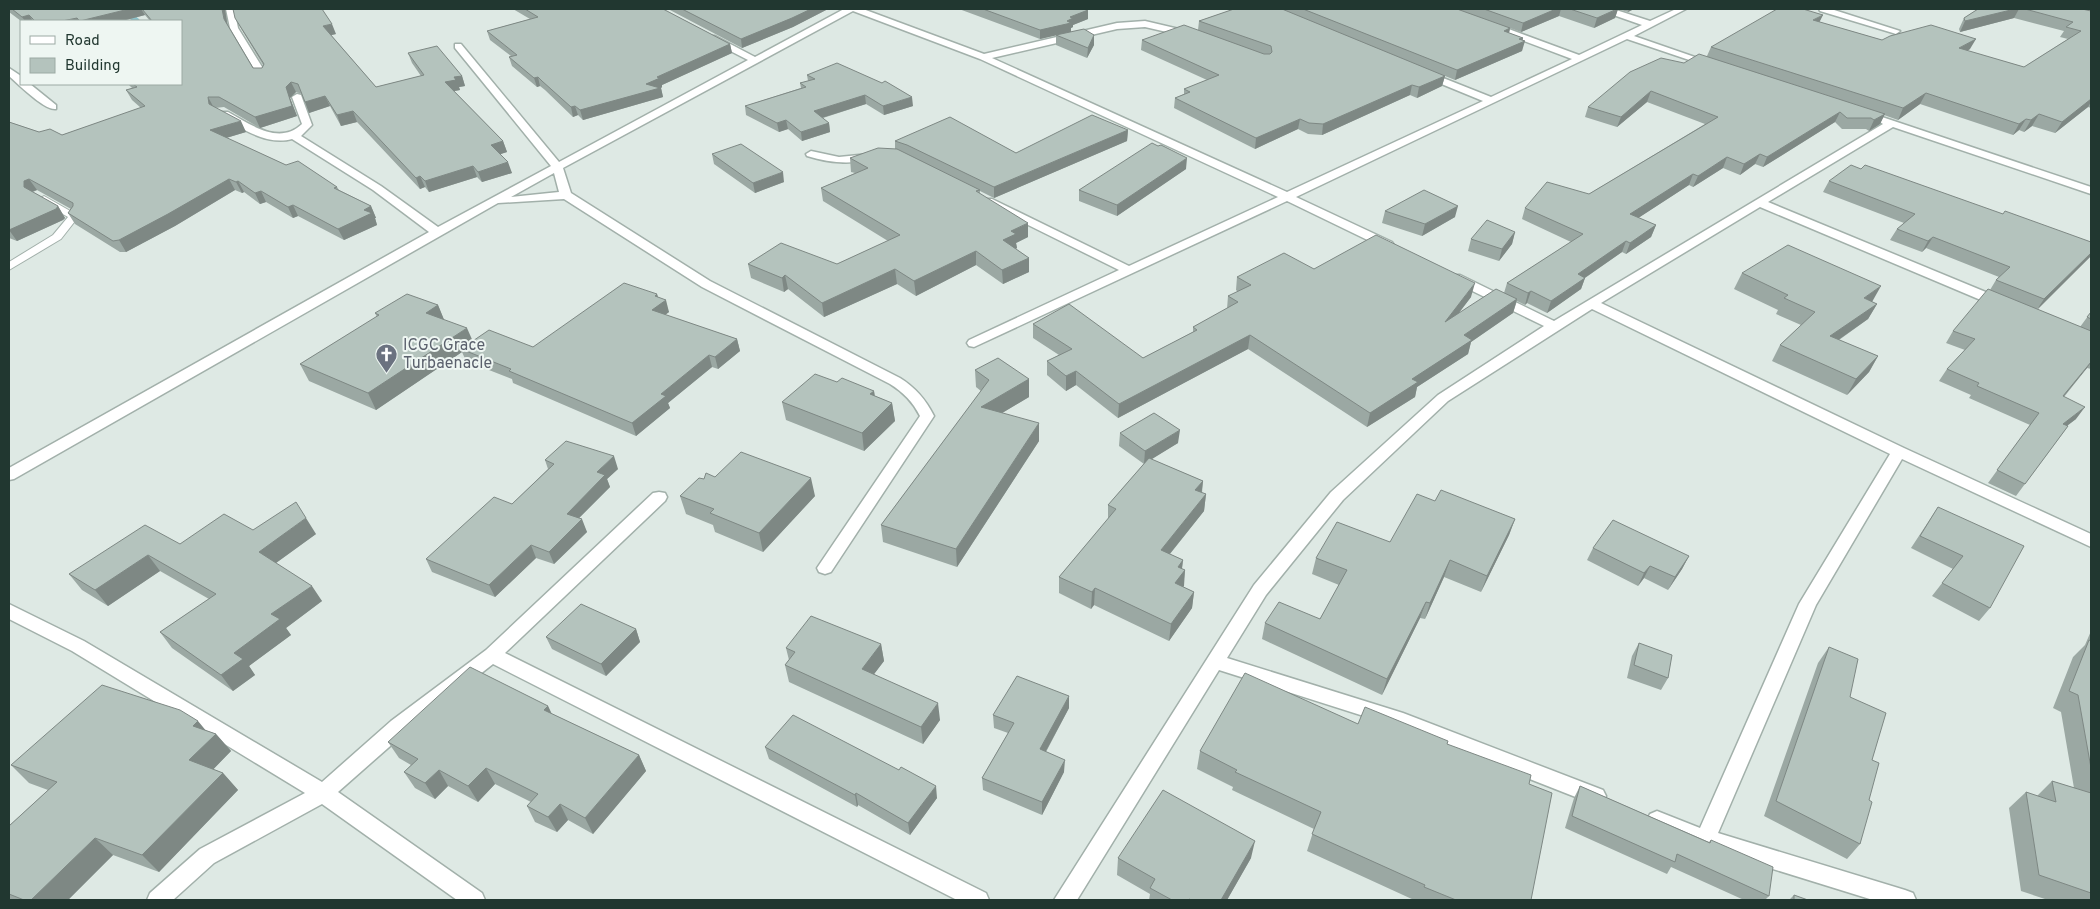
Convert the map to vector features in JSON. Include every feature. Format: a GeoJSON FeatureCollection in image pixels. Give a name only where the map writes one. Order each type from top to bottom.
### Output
{"type":"FeatureCollection","features":[{"type":"Feature","properties":{"kind":"street"},"geometry":{"type":"LineString","coordinates":[[230,9],[234,28],[262,74]]}},
{"type":"Feature","properties":{"kind":"street"},"geometry":{"type":"LineString","coordinates":[[9,474],[437,232],[497,202],[557,167],[850,9]]}},
{"type":"Feature","properties":{"kind":"street"},"geometry":{"type":"LineString","coordinates":[[856,9],[982,57],[1288,197],[1394,248]]}},
{"type":"Feature","properties":{"kind":"street"},"geometry":{"type":"LineString","coordinates":[[1605,9],[1649,24]]}},
{"type":"Feature","properties":{"kind":"street"},"geometry":{"type":"LineString","coordinates":[[974,343],[1288,197],[1682,9]]}},
{"type":"Feature","properties":{"kind":"street"},"geometry":{"type":"LineString","coordinates":[[1823,9],[1896,31]]}},
{"type":"Feature","properties":{"kind":"street"},"geometry":{"type":"LineString","coordinates":[[982,57],[1117,26],[1145,24],[1203,38]]}},
{"type":"Feature","properties":{"kind":"street"},"geometry":{"type":"LineString","coordinates":[[1184,32],[1201,25]]}},
{"type":"Feature","properties":{"kind":"street"},"geometry":{"type":"LineString","coordinates":[[1498,28],[1579,58]]}},
{"type":"Feature","properties":{"kind":"street"},"geometry":{"type":"LineString","coordinates":[[707,35],[756,61]]}},
{"type":"Feature","properties":{"kind":"street"},"geometry":{"type":"LineString","coordinates":[[1626,36],[1721,67]]}},
{"type":"Feature","properties":{"kind":"street"},"geometry":{"type":"LineString","coordinates":[[458,46],[557,167],[566,195]]}},
{"type":"Feature","properties":{"kind":"street"},"geometry":{"type":"LineString","coordinates":[[9,70],[20,80]]}},
{"type":"Feature","properties":{"kind":"street"},"geometry":{"type":"LineString","coordinates":[[1419,71],[1491,101]]}},
{"type":"Feature","properties":{"kind":"street"},"geometry":{"type":"LineString","coordinates":[[25,85],[52,107]]}},
{"type":"Feature","properties":{"kind":"street"},"geometry":{"type":"LineString","coordinates":[[219,110],[268,137],[293,135],[303,130],[307,125],[297,97]]}},
{"type":"Feature","properties":{"kind":"street"},"geometry":{"type":"LineString","coordinates":[[1873,117],[2091,191]]}},
{"type":"Feature","properties":{"kind":"street"},"geometry":{"type":"LineString","coordinates":[[1065,900],[1260,590],[1336,496],[1443,398],[1554,326],[1892,123]]}},
{"type":"Feature","properties":{"kind":"street"},"geometry":{"type":"LineString","coordinates":[[293,135],[377,188],[437,232]]}},
{"type":"Feature","properties":{"kind":"street"},"geometry":{"type":"LineString","coordinates":[[811,154],[832,160],[851,161],[877,156]]}},
{"type":"Feature","properties":{"kind":"street"},"geometry":{"type":"LineString","coordinates":[[497,202],[566,195],[706,284],[895,381],[920,402],[926,416],[825,568]]}},
{"type":"Feature","properties":{"kind":"street"},"geometry":{"type":"LineString","coordinates":[[981,197],[1128,270]]}},
{"type":"Feature","properties":{"kind":"street"},"geometry":{"type":"LineString","coordinates":[[1760,203],[2008,307]]}},
{"type":"Feature","properties":{"kind":"street"},"geometry":{"type":"LineString","coordinates":[[1447,274],[1554,326]]}},
{"type":"Feature","properties":{"kind":"street"},"geometry":{"type":"LineString","coordinates":[[1592,304],[1899,452],[2091,540]]}},
{"type":"Feature","properties":{"kind":"street"},"geometry":{"type":"LineString","coordinates":[[1705,839],[1808,604],[1899,452]]}},
{"type":"Feature","properties":{"kind":"street"},"geometry":{"type":"LineString","coordinates":[[158,900],[207,856],[323,793],[398,727],[492,655],[659,496]]}},
{"type":"Feature","properties":{"kind":"street"},"geometry":{"type":"LineString","coordinates":[[9,610],[78,646],[323,793],[474,900]]}},
{"type":"Feature","properties":{"kind":"street"},"geometry":{"type":"LineString","coordinates":[[492,655],[978,900]]}},
{"type":"Feature","properties":{"kind":"street"},"geometry":{"type":"LineString","coordinates":[[1214,661],[1396,719],[1614,804]]}},
{"type":"Feature","properties":{"kind":"street"},"geometry":{"type":"LineString","coordinates":[[1642,814],[1705,839],[1905,900]]}},
{"type":"Feature","properties":{"kind":"lane"},"geometry":{"type":"LineString","coordinates":[[9,267],[57,237],[74,216],[37,195]]}},
{"type":"Feature","properties":{"kind":"building"},"geometry":{"type":"Polygon","coordinates":[[[12,9],[129,9],[84,20],[77,18],[67,20],[34,20],[29,15],[22,17],[12,9]]]}},
{"type":"Feature","properties":{"kind":"building"},"geometry":{"type":"Polygon","coordinates":[[[142,9],[222,9],[224,19],[253,68],[262,68],[264,64],[235,18],[233,9],[322,9],[332,24],[323,26],[376,87],[424,75],[408,53],[437,46],[462,76],[454,77],[456,80],[445,82],[503,141],[491,145],[508,162],[478,172],[473,166],[425,181],[420,176],[416,178],[353,111],[337,115],[325,96],[305,102],[298,84],[291,82],[286,87],[292,106],[255,117],[219,97],[208,97],[209,104],[241,121],[210,130],[286,165],[298,161],[337,187],[334,188],[371,206],[364,210],[372,213],[338,229],[293,205],[288,207],[261,191],[255,193],[238,181],[229,179],[168,214],[119,240],[113,241],[68,213],[73,203],[29,179],[24,181],[24,187],[58,206],[56,209],[9,230],[9,122],[39,132],[50,129],[62,135],[145,106],[126,90],[137,87],[134,85],[182,85],[182,20],[151,20],[142,9]]]}},
{"type":"Feature","properties":{"kind":"building"},"geometry":{"type":"Polygon","coordinates":[[[525,9],[663,9],[730,44],[657,77],[660,78],[646,84],[660,88],[580,110],[575,106],[571,107],[538,77],[534,78],[509,57],[517,55],[487,31],[538,17],[525,9]]]}},
{"type":"Feature","properties":{"kind":"building"},"geometry":{"type":"Polygon","coordinates":[[[682,9],[811,9],[741,39],[682,9]]]}},
{"type":"Feature","properties":{"kind":"building"},"geometry":{"type":"Polygon","coordinates":[[[983,9],[1088,10],[1070,17],[1073,18],[1067,21],[1071,23],[1040,30],[983,9]]]}},
{"type":"Feature","properties":{"kind":"building"},"geometry":{"type":"Polygon","coordinates":[[[1234,9],[1282,9],[1445,76],[1419,87],[1412,85],[1323,124],[1309,123],[1300,119],[1256,138],[1175,98],[1190,92],[1184,89],[1219,75],[1142,40],[1184,25],[1264,54],[1270,54],[1272,52],[1271,46],[1199,21],[1234,9]]]}},
{"type":"Feature","properties":{"kind":"building"},"geometry":{"type":"Polygon","coordinates":[[[1303,9],[1457,9],[1510,28],[1504,31],[1523,38],[1519,39],[1525,41],[1457,70],[1303,9]]]}},
{"type":"Feature","properties":{"kind":"building"},"geometry":{"type":"Polygon","coordinates":[[[1484,9],[1556,9],[1523,23],[1484,9]]]}},
{"type":"Feature","properties":{"kind":"building"},"geometry":{"type":"Polygon","coordinates":[[[1570,9],[1617,9],[1597,18],[1570,9]]]}},
{"type":"Feature","properties":{"kind":"building"},"geometry":{"type":"Polygon","coordinates":[[[1777,9],[1803,9],[1823,15],[1813,20],[1882,40],[1931,25],[1976,39],[1959,48],[2024,67],[2081,31],[2066,27],[2073,22],[2025,9],[2082,9],[2091,11],[2091,99],[2062,122],[2039,114],[2031,120],[2026,119],[2019,124],[1926,93],[1903,108],[1711,47],[1777,9]]]}},
{"type":"Feature","properties":{"kind":"building"},"geometry":{"type":"Polygon","coordinates":[[[1978,9],[2015,9],[1965,21],[1964,18],[1978,9]]]}},
{"type":"Feature","properties":{"kind":"building"},"geometry":{"type":"Polygon","coordinates":[[[1084,29],[1094,35],[1088,48],[1056,35],[1084,29]]]}},
{"type":"Feature","properties":{"kind":"building"},"geometry":{"type":"Polygon","coordinates":[[[1699,54],[1885,114],[1874,120],[1871,118],[1847,118],[1840,112],[1767,157],[1760,154],[1744,164],[1727,157],[1698,176],[1693,174],[1630,214],[1656,225],[1630,243],[1626,241],[1578,274],[1585,278],[1551,301],[1531,291],[1528,293],[1507,283],[1583,234],[1525,208],[1547,182],[1589,194],[1718,117],[1651,91],[1621,117],[1588,107],[1630,72],[1661,58],[1684,63],[1699,54]]]}},
{"type":"Feature","properties":{"kind":"building"},"geometry":{"type":"Polygon","coordinates":[[[837,63],[882,83],[885,81],[912,97],[883,106],[865,95],[814,111],[829,123],[801,132],[786,120],[777,123],[745,106],[806,87],[800,83],[815,79],[807,75],[837,63]]]}},
{"type":"Feature","properties":{"kind":"building"},"geometry":{"type":"Polygon","coordinates":[[[1092,115],[1128,130],[994,187],[895,141],[950,117],[1016,153],[1092,115]]]}},
{"type":"Feature","properties":{"kind":"building"},"geometry":{"type":"Polygon","coordinates":[[[1152,143],[1158,146],[1161,145],[1187,158],[1117,205],[1079,190],[1152,143]]]}},
{"type":"Feature","properties":{"kind":"building"},"geometry":{"type":"Polygon","coordinates":[[[741,144],[783,172],[753,183],[712,154],[741,144]]]}},
{"type":"Feature","properties":{"kind":"building"},"geometry":{"type":"Polygon","coordinates":[[[878,148],[897,149],[980,190],[976,191],[1028,223],[1011,231],[1016,234],[1003,240],[1029,258],[1002,270],[976,251],[914,281],[895,269],[822,303],[785,275],[782,278],[748,264],[781,243],[837,264],[900,235],[821,188],[868,168],[850,158],[878,148]]]}},
{"type":"Feature","properties":{"kind":"building"},"geometry":{"type":"Polygon","coordinates":[[[1851,165],[1861,169],[1865,165],[2003,214],[2005,211],[2091,242],[2091,253],[2044,299],[1996,280],[2010,267],[1933,237],[1928,241],[1897,229],[1915,214],[1829,181],[1851,165]]]}},
{"type":"Feature","properties":{"kind":"building"},"geometry":{"type":"Polygon","coordinates":[[[1424,190],[1458,206],[1425,224],[1385,211],[1424,190]]]}},
{"type":"Feature","properties":{"kind":"building"},"geometry":{"type":"Polygon","coordinates":[[[1487,220],[1515,232],[1502,249],[1471,239],[1487,220]]]}},
{"type":"Feature","properties":{"kind":"building"},"geometry":{"type":"Polygon","coordinates":[[[1376,235],[1475,283],[1445,322],[1496,289],[1517,299],[1464,335],[1472,340],[1412,379],[1418,382],[1370,413],[1250,335],[1119,404],[1076,371],[1066,376],[1047,361],[1072,349],[1033,324],[1069,304],[1143,358],[1197,330],[1193,327],[1238,302],[1228,296],[1251,285],[1237,277],[1284,253],[1314,269],[1376,235]]]}},
{"type":"Feature","properties":{"kind":"building"},"geometry":{"type":"Polygon","coordinates":[[[1788,245],[1881,286],[1864,298],[1877,304],[1830,336],[1878,356],[1856,379],[1780,345],[1815,312],[1784,298],[1788,295],[1742,273],[1788,245]]]}},
{"type":"Feature","properties":{"kind":"building"},"geometry":{"type":"Polygon","coordinates":[[[624,283],[657,294],[655,296],[666,300],[652,310],[737,339],[715,357],[709,355],[661,394],[666,396],[632,423],[509,371],[511,369],[461,349],[489,330],[533,347],[624,283]]]}},
{"type":"Feature","properties":{"kind":"building"},"geometry":{"type":"Polygon","coordinates":[[[1988,289],[2091,331],[2091,362],[2063,396],[2085,407],[2063,424],[2068,426],[2025,484],[1997,470],[2039,413],[1977,386],[1979,383],[1947,369],[1975,339],[1953,331],[1988,289]]]}},
{"type":"Feature","properties":{"kind":"building"},"geometry":{"type":"Polygon","coordinates":[[[407,294],[438,305],[426,313],[467,328],[368,393],[300,364],[379,315],[375,313],[407,294]]]}},
{"type":"Feature","properties":{"kind":"building"},"geometry":{"type":"Polygon","coordinates":[[[998,358],[1029,379],[981,407],[1039,423],[956,549],[881,525],[989,380],[975,370],[998,358]]]}},
{"type":"Feature","properties":{"kind":"building"},"geometry":{"type":"Polygon","coordinates":[[[815,374],[837,382],[842,378],[874,391],[870,394],[892,403],[862,433],[782,402],[815,374]]]}},
{"type":"Feature","properties":{"kind":"building"},"geometry":{"type":"Polygon","coordinates":[[[1154,413],[1180,430],[1145,451],[1120,433],[1154,413]]]}},
{"type":"Feature","properties":{"kind":"building"},"geometry":{"type":"Polygon","coordinates":[[[566,441],[614,456],[597,472],[605,475],[567,514],[582,519],[549,552],[531,545],[489,585],[426,559],[494,497],[512,504],[554,464],[545,460],[566,441]]]}},
{"type":"Feature","properties":{"kind":"building"},"geometry":{"type":"Polygon","coordinates":[[[741,452],[811,478],[759,533],[710,513],[714,509],[680,496],[699,478],[704,479],[706,473],[715,477],[741,452]]]}},
{"type":"Feature","properties":{"kind":"building"},"geometry":{"type":"Polygon","coordinates":[[[1149,458],[1203,481],[1195,490],[1206,494],[1161,550],[1183,560],[1178,567],[1185,570],[1175,583],[1194,592],[1171,624],[1095,588],[1092,592],[1059,577],[1116,509],[1108,505],[1149,458]]]}},
{"type":"Feature","properties":{"kind":"building"},"geometry":{"type":"Polygon","coordinates":[[[1441,490],[1515,519],[1487,576],[1450,560],[1430,603],[1426,602],[1387,679],[1265,623],[1279,602],[1320,619],[1347,570],[1316,558],[1337,522],[1390,542],[1417,494],[1435,501],[1441,490]]]}},
{"type":"Feature","properties":{"kind":"building"},"geometry":{"type":"Polygon","coordinates":[[[296,502],[306,518],[259,552],[312,586],[271,614],[280,619],[234,653],[243,659],[221,675],[160,632],[216,594],[148,555],[95,590],[69,574],[145,525],[180,544],[224,514],[253,530],[296,502]]]}},
{"type":"Feature","properties":{"kind":"building"},"geometry":{"type":"Polygon","coordinates":[[[1938,507],[2024,546],[1990,608],[1942,583],[1963,556],[1920,536],[1938,507]]]}},
{"type":"Feature","properties":{"kind":"building"},"geometry":{"type":"Polygon","coordinates":[[[1613,520],[1689,556],[1675,577],[1650,566],[1644,573],[1593,548],[1613,520]]]}},
{"type":"Feature","properties":{"kind":"building"},"geometry":{"type":"Polygon","coordinates":[[[581,604],[636,629],[601,664],[546,637],[581,604]]]}},
{"type":"Feature","properties":{"kind":"building"},"geometry":{"type":"Polygon","coordinates":[[[811,616],[881,644],[862,669],[938,703],[921,727],[785,665],[795,652],[786,648],[811,616]]]}},
{"type":"Feature","properties":{"kind":"building"},"geometry":{"type":"Polygon","coordinates":[[[2089,640],[2091,641],[2091,768],[2078,695],[2069,691],[2089,640]]]}},
{"type":"Feature","properties":{"kind":"building"},"geometry":{"type":"Polygon","coordinates":[[[1639,643],[1672,655],[1668,678],[1634,665],[1639,643]]]}},
{"type":"Feature","properties":{"kind":"building"},"geometry":{"type":"Polygon","coordinates":[[[1829,647],[1858,659],[1850,697],[1886,713],[1872,760],[1879,763],[1869,800],[1872,802],[1860,844],[1776,801],[1829,647]]]}},
{"type":"Feature","properties":{"kind":"building"},"geometry":{"type":"Polygon","coordinates":[[[470,667],[548,706],[544,710],[639,755],[585,818],[560,804],[548,817],[527,806],[538,794],[486,768],[468,786],[439,770],[425,783],[404,772],[418,759],[388,742],[470,667]]]}},
{"type":"Feature","properties":{"kind":"building"},"geometry":{"type":"Polygon","coordinates":[[[1245,673],[1358,724],[1365,707],[1448,741],[1447,744],[1531,775],[1529,784],[1552,793],[1531,900],[1456,900],[1424,887],[1425,885],[1312,834],[1321,812],[1235,772],[1237,770],[1200,751],[1245,673]]]}},
{"type":"Feature","properties":{"kind":"building"},"geometry":{"type":"Polygon","coordinates":[[[1017,676],[1069,696],[1040,749],[1065,760],[1042,802],[982,778],[1014,723],[993,715],[1017,676]]]}},
{"type":"Feature","properties":{"kind":"building"},"geometry":{"type":"Polygon","coordinates":[[[102,685],[180,710],[198,721],[193,726],[216,734],[189,760],[223,773],[142,855],[95,838],[31,900],[24,900],[9,894],[9,826],[57,782],[11,765],[102,685]]]}},
{"type":"Feature","properties":{"kind":"building"},"geometry":{"type":"Polygon","coordinates":[[[793,715],[899,770],[901,767],[936,786],[908,823],[856,793],[855,795],[765,747],[793,715]]]}},
{"type":"Feature","properties":{"kind":"building"},"geometry":{"type":"Polygon","coordinates":[[[2052,781],[2091,793],[2091,893],[2039,875],[2026,792],[2056,802],[2052,781]]]}},
{"type":"Feature","properties":{"kind":"building"},"geometry":{"type":"Polygon","coordinates":[[[1580,786],[1710,843],[1711,840],[1773,867],[1769,896],[1677,854],[1675,862],[1572,816],[1580,786]]]}},
{"type":"Feature","properties":{"kind":"building"},"geometry":{"type":"Polygon","coordinates":[[[1163,790],[1255,841],[1221,900],[1172,900],[1150,888],[1155,879],[1118,858],[1163,790]]]}},
{"type":"Feature","properties":{"kind":"building"},"geometry":{"type":"Polygon","coordinates":[[[1794,895],[1808,900],[1794,900],[1794,895]]]}},
{"type":"Feature","properties":{"kind":"waterway"},"geometry":{"type":"LineString","coordinates":[[122,9],[136,20]]}},
{"type":"Feature","properties":{"kind":"place","name":"ICGC Grace Turbaenacle"},"geometry":{"type":"Point","coordinates":[387,374]}}]}
